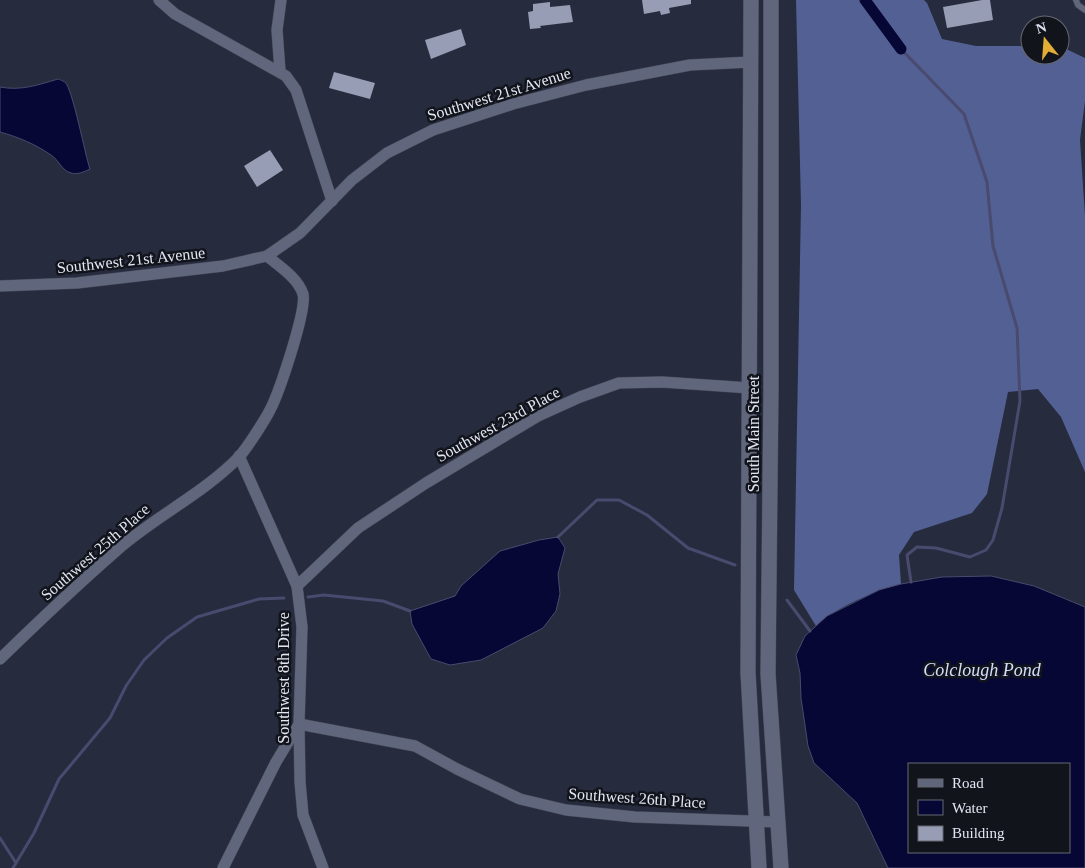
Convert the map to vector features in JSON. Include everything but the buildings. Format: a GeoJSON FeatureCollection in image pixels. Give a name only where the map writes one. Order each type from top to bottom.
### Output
{"type":"FeatureCollection","features":[{"type":"Feature","properties":{"kind":"main road","name":"South Main Street"},"geometry":{"type":"LineString","coordinates":[[751,0],[748,673],[759,868]]}},
{"type":"Feature","properties":{"kind":"main road","name":"South Main Street"},"geometry":{"type":"LineString","coordinates":[[771,0],[771,389],[768,674],[781,868]]}},
{"type":"Feature","properties":{"kind":"main road"},"geometry":{"type":"LineString","coordinates":[[751,62],[771,64]]}},
{"type":"Feature","properties":{"kind":"main road"},"geometry":{"type":"LineString","coordinates":[[750,388],[771,389]]}},
{"type":"Feature","properties":{"kind":"street"},"geometry":{"type":"LineString","coordinates":[[159,0],[175,14],[286,76],[296,90],[332,201]]}},
{"type":"Feature","properties":{"kind":"street"},"geometry":{"type":"LineString","coordinates":[[280,0],[277,30],[280,71]]}},
{"type":"Feature","properties":{"kind":"street","name":"Southwest 21st Avenue"},"geometry":{"type":"LineString","coordinates":[[0,286],[76,283],[223,266],[267,256],[300,233],[352,180],[387,153],[433,130],[513,104],[586,85],[690,65],[751,62]]}},
{"type":"Feature","properties":{"kind":"street"},"geometry":{"type":"LineString","coordinates":[[239,456],[270,409],[293,346],[302,311],[303,294],[293,278],[267,256]]}},
{"type":"Feature","properties":{"kind":"street","name":"Southwest 23rd Place"},"geometry":{"type":"LineString","coordinates":[[297,586],[358,528],[426,483],[538,416],[580,397],[619,383],[662,382],[750,388]]}},
{"type":"Feature","properties":{"kind":"street","name":"Southwest 8th Drive"},"geometry":{"type":"LineString","coordinates":[[239,456],[297,586],[302,626],[299,724],[300,782],[303,815],[323,868]]}},
{"type":"Feature","properties":{"kind":"street","name":"Southwest 25th Place"},"geometry":{"type":"LineString","coordinates":[[0,659],[116,550],[146,526],[208,483],[239,456]]}},
{"type":"Feature","properties":{"kind":"street"},"geometry":{"type":"LineString","coordinates":[[223,868],[276,762],[299,724]]}},
{"type":"Feature","properties":{"kind":"street","name":"Southwest 26th Place"},"geometry":{"type":"LineString","coordinates":[[299,724],[415,746],[457,769],[520,799],[566,810],[635,817],[778,822]]}},
{"type":"Feature","properties":{"kind":"lane"},"geometry":{"type":"LineString","coordinates":[[1076,0],[1078,5],[1085,10]]}},
{"type":"Feature","properties":{"kind":"shaded area"},"geometry":{"type":"Polygon","coordinates":[[[796,0],[924,0],[942,39],[976,46],[1020,46],[1020,65],[1070,65],[1070,51],[1085,58],[1085,101],[1080,140],[1085,216],[1085,472],[1061,417],[1038,389],[1008,392],[987,494],[972,513],[914,532],[899,555],[901,584],[856,601],[835,612],[816,626],[794,590],[801,205],[796,0]]]}},
{"type":"Feature","properties":{"kind":"water"},"geometry":{"type":"Polygon","coordinates":[[[58,79],[65,82],[72,97],[90,169],[80,173],[73,174],[68,172],[54,157],[45,151],[26,141],[0,132],[0,87],[22,88],[58,79]]]}},
{"type":"Feature","properties":{"kind":"water"},"geometry":{"type":"Polygon","coordinates":[[[558,537],[565,548],[558,574],[560,594],[556,611],[543,628],[481,660],[450,665],[431,659],[412,624],[410,611],[455,596],[461,586],[500,551],[539,540],[558,537]]]}},
{"type":"Feature","properties":{"kind":"water","name":"Colclough Pond"},"geometry":{"type":"Polygon","coordinates":[[[991,576],[1034,586],[1085,607],[1085,868],[888,868],[857,803],[814,763],[808,746],[801,698],[800,673],[796,655],[805,636],[827,616],[879,590],[942,577],[991,576]]]}},
{"type":"Feature","properties":{"kind":"waterway"},"geometry":{"type":"LineString","coordinates":[[865,0],[901,49]]}},
{"type":"Feature","properties":{"kind":"waterway"},"geometry":{"type":"LineString","coordinates":[[901,49],[964,114],[987,182],[993,246],[1017,328],[1020,401],[1002,508],[993,540],[986,550],[970,557],[936,548],[917,547],[907,555],[911,582]]}},
{"type":"Feature","properties":{"kind":"waterway"},"geometry":{"type":"LineString","coordinates":[[558,537],[597,500],[619,500],[647,515],[688,548],[735,565]]}},
{"type":"Feature","properties":{"kind":"waterway"},"geometry":{"type":"LineString","coordinates":[[308,597],[324,595],[383,601],[410,611]]}},
{"type":"Feature","properties":{"kind":"waterway"},"geometry":{"type":"LineString","coordinates":[[13,868],[34,833],[59,779],[110,718],[126,686],[144,660],[167,638],[197,617],[259,599],[284,598]]}},
{"type":"Feature","properties":{"kind":"waterway"},"geometry":{"type":"LineString","coordinates":[[787,600],[810,631]]}},
{"type":"Feature","properties":{"kind":"waterway"},"geometry":{"type":"LineString","coordinates":[[0,838],[16,863]]}}]}
